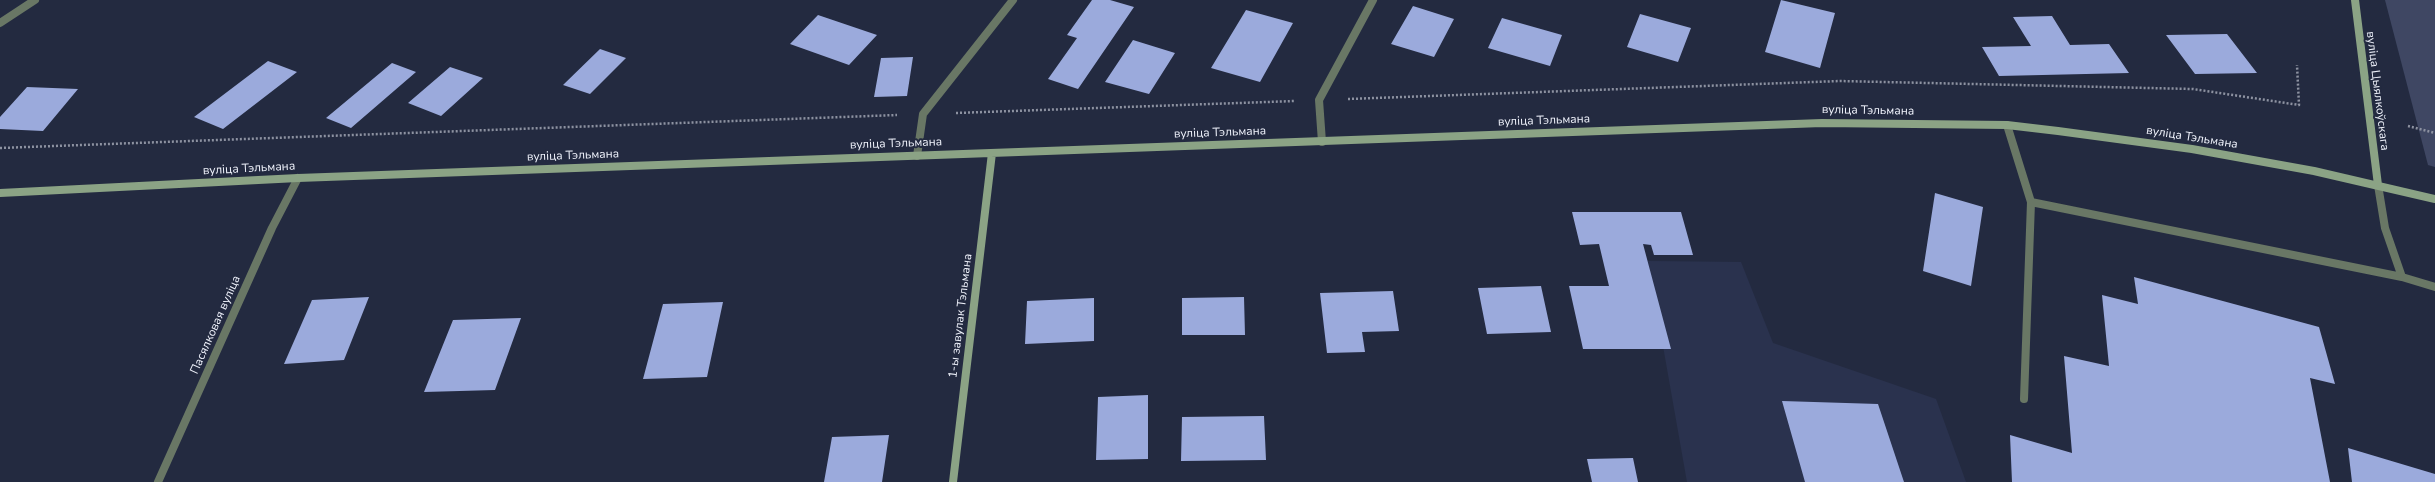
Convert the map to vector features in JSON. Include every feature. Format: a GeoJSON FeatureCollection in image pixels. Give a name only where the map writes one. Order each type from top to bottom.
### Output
{"type":"FeatureCollection","features":[{"type":"Feature","properties":{"kind":"main road","name":"вуліца Цыялкоўскага"},"geometry":{"type":"LineString","coordinates":[[2355,0],[2378,185]]}},
{"type":"Feature","properties":{"kind":"main road","name":"вуліца Тэльмана"},"geometry":{"type":"LineString","coordinates":[[0,193],[298,178],[1822,123],[2008,125],[2192,149],[2378,185],[2435,200]]}},
{"type":"Feature","properties":{"kind":"main road","name":"1-ы завулак Тэльмана"},"geometry":{"type":"LineString","coordinates":[[953,482],[992,153]]}},
{"type":"Feature","properties":{"kind":"street"},"geometry":{"type":"LineString","coordinates":[[0,23],[35,0]]}},
{"type":"Feature","properties":{"kind":"street"},"geometry":{"type":"LineString","coordinates":[[917,156],[923,114],[1013,0]]}},
{"type":"Feature","properties":{"kind":"street"},"geometry":{"type":"LineString","coordinates":[[1322,142],[1320,100],[1373,0]]}},
{"type":"Feature","properties":{"kind":"street"},"geometry":{"type":"LineString","coordinates":[[2008,125],[2031,202],[2024,399]]}},
{"type":"Feature","properties":{"kind":"street","name":"Пасялковая вуліца"},"geometry":{"type":"LineString","coordinates":[[158,482],[272,228],[298,178]]}},
{"type":"Feature","properties":{"kind":"street"},"geometry":{"type":"LineString","coordinates":[[2378,185],[2385,228],[2402,277]]}},
{"type":"Feature","properties":{"kind":"street"},"geometry":{"type":"LineString","coordinates":[[2031,202],[2402,277],[2435,287]]}},
{"type":"Feature","properties":{"kind":"path"},"geometry":{"type":"LineString","coordinates":[[0,148],[1840,81],[2193,90],[2300,105],[2297,65]]}},
{"type":"Feature","properties":{"kind":"path"},"geometry":{"type":"LineString","coordinates":[[2408,126],[2435,133]]}},
{"type":"Feature","properties":{"kind":"shaded area"},"geometry":{"type":"Polygon","coordinates":[[[2385,0],[2435,0],[2435,167],[2428,165],[2385,0]]]}},
{"type":"Feature","properties":{"kind":"shaded area"},"geometry":{"type":"Polygon","coordinates":[[[1648,261],[1741,262],[1773,343],[1936,399],[1966,482],[1687,482],[1648,261]]]}},
{"type":"Feature","properties":{"kind":"building"},"geometry":{"type":"Polygon","coordinates":[[[1092,0],[1110,0],[1134,7],[1078,89],[1048,79],[1077,38],[1067,35],[1092,0]]]}},
{"type":"Feature","properties":{"kind":"building"},"geometry":{"type":"Polygon","coordinates":[[[1781,0],[1835,13],[1820,68],[1765,52],[1781,0]]]}},
{"type":"Feature","properties":{"kind":"building"},"geometry":{"type":"Polygon","coordinates":[[[1413,6],[1454,19],[1434,57],[1391,44],[1413,6]]]}},
{"type":"Feature","properties":{"kind":"building"},"geometry":{"type":"Polygon","coordinates":[[[1246,10],[1293,23],[1260,82],[1211,68],[1246,10]]]}},
{"type":"Feature","properties":{"kind":"building"},"geometry":{"type":"Polygon","coordinates":[[[1640,14],[1691,28],[1678,62],[1627,47],[1640,14]]]}},
{"type":"Feature","properties":{"kind":"building"},"geometry":{"type":"Polygon","coordinates":[[[818,15],[877,35],[849,65],[790,44],[818,15]]]}},
{"type":"Feature","properties":{"kind":"building"},"geometry":{"type":"Polygon","coordinates":[[[2052,16],[2070,45],[2109,44],[2129,73],[1999,76],[1982,47],[2031,46],[2013,17],[2052,16]]]}},
{"type":"Feature","properties":{"kind":"building"},"geometry":{"type":"Polygon","coordinates":[[[1502,18],[1562,35],[1550,66],[1488,48],[1502,18]]]}},
{"type":"Feature","properties":{"kind":"building"},"geometry":{"type":"Polygon","coordinates":[[[2227,34],[2257,73],[2195,74],[2166,35],[2227,34]]]}},
{"type":"Feature","properties":{"kind":"building"},"geometry":{"type":"Polygon","coordinates":[[[1133,40],[1175,53],[1149,94],[1105,82],[1133,40]]]}},
{"type":"Feature","properties":{"kind":"building"},"geometry":{"type":"Polygon","coordinates":[[[600,49],[626,58],[590,94],[563,85],[600,49]]]}},
{"type":"Feature","properties":{"kind":"building"},"geometry":{"type":"Polygon","coordinates":[[[913,57],[907,96],[874,97],[881,58],[913,57]]]}},
{"type":"Feature","properties":{"kind":"building"},"geometry":{"type":"Polygon","coordinates":[[[268,61],[297,72],[223,129],[194,117],[268,61]]]}},
{"type":"Feature","properties":{"kind":"building"},"geometry":{"type":"Polygon","coordinates":[[[392,63],[416,72],[351,128],[326,118],[392,63]]]}},
{"type":"Feature","properties":{"kind":"building"},"geometry":{"type":"Polygon","coordinates":[[[450,67],[483,78],[441,116],[408,103],[450,67]]]}},
{"type":"Feature","properties":{"kind":"building"},"geometry":{"type":"Polygon","coordinates":[[[27,87],[78,89],[43,131],[0,129],[0,117],[27,87]]]}},
{"type":"Feature","properties":{"kind":"building"},"geometry":{"type":"Polygon","coordinates":[[[1935,193],[1983,207],[1971,286],[1923,271],[1935,193]]]}},
{"type":"Feature","properties":{"kind":"building"},"geometry":{"type":"Polygon","coordinates":[[[1572,212],[1681,212],[1693,255],[1654,255],[1651,245],[1643,244],[1671,349],[1583,349],[1569,286],[1609,286],[1599,244],[1580,245],[1572,212]]]}},
{"type":"Feature","properties":{"kind":"building"},"geometry":{"type":"Polygon","coordinates":[[[2134,277],[2319,327],[2335,384],[2310,378],[2330,482],[2012,482],[2010,435],[2072,453],[2064,356],[2109,366],[2102,295],[2138,304],[2134,277]]]}},
{"type":"Feature","properties":{"kind":"building"},"geometry":{"type":"Polygon","coordinates":[[[1541,286],[1551,332],[1487,334],[1478,288],[1541,286]]]}},
{"type":"Feature","properties":{"kind":"building"},"geometry":{"type":"Polygon","coordinates":[[[1393,291],[1399,331],[1362,332],[1365,352],[1327,353],[1320,293],[1393,291]]]}},
{"type":"Feature","properties":{"kind":"building"},"geometry":{"type":"Polygon","coordinates":[[[369,297],[344,360],[284,364],[312,300],[369,297]]]}},
{"type":"Feature","properties":{"kind":"building"},"geometry":{"type":"Polygon","coordinates":[[[1244,297],[1245,335],[1182,335],[1182,298],[1244,297]]]}},
{"type":"Feature","properties":{"kind":"building"},"geometry":{"type":"Polygon","coordinates":[[[1094,298],[1094,341],[1025,344],[1027,301],[1094,298]]]}},
{"type":"Feature","properties":{"kind":"building"},"geometry":{"type":"Polygon","coordinates":[[[723,302],[707,377],[643,379],[663,304],[723,302]]]}},
{"type":"Feature","properties":{"kind":"building"},"geometry":{"type":"Polygon","coordinates":[[[521,318],[495,390],[424,392],[453,320],[521,318]]]}},
{"type":"Feature","properties":{"kind":"building"},"geometry":{"type":"Polygon","coordinates":[[[1148,395],[1148,459],[1096,460],[1098,397],[1148,395]]]}},
{"type":"Feature","properties":{"kind":"building"},"geometry":{"type":"Polygon","coordinates":[[[1782,401],[1878,404],[1904,482],[1805,482],[1782,401]]]}},
{"type":"Feature","properties":{"kind":"building"},"geometry":{"type":"Polygon","coordinates":[[[1264,416],[1266,460],[1181,461],[1182,417],[1264,416]]]}},
{"type":"Feature","properties":{"kind":"building"},"geometry":{"type":"Polygon","coordinates":[[[889,435],[882,482],[824,482],[832,437],[889,435]]]}},
{"type":"Feature","properties":{"kind":"building"},"geometry":{"type":"Polygon","coordinates":[[[2348,448],[2435,474],[2435,482],[2352,482],[2348,448]]]}},
{"type":"Feature","properties":{"kind":"building"},"geometry":{"type":"Polygon","coordinates":[[[1633,458],[1638,482],[1592,482],[1587,459],[1633,458]]]}}]}
